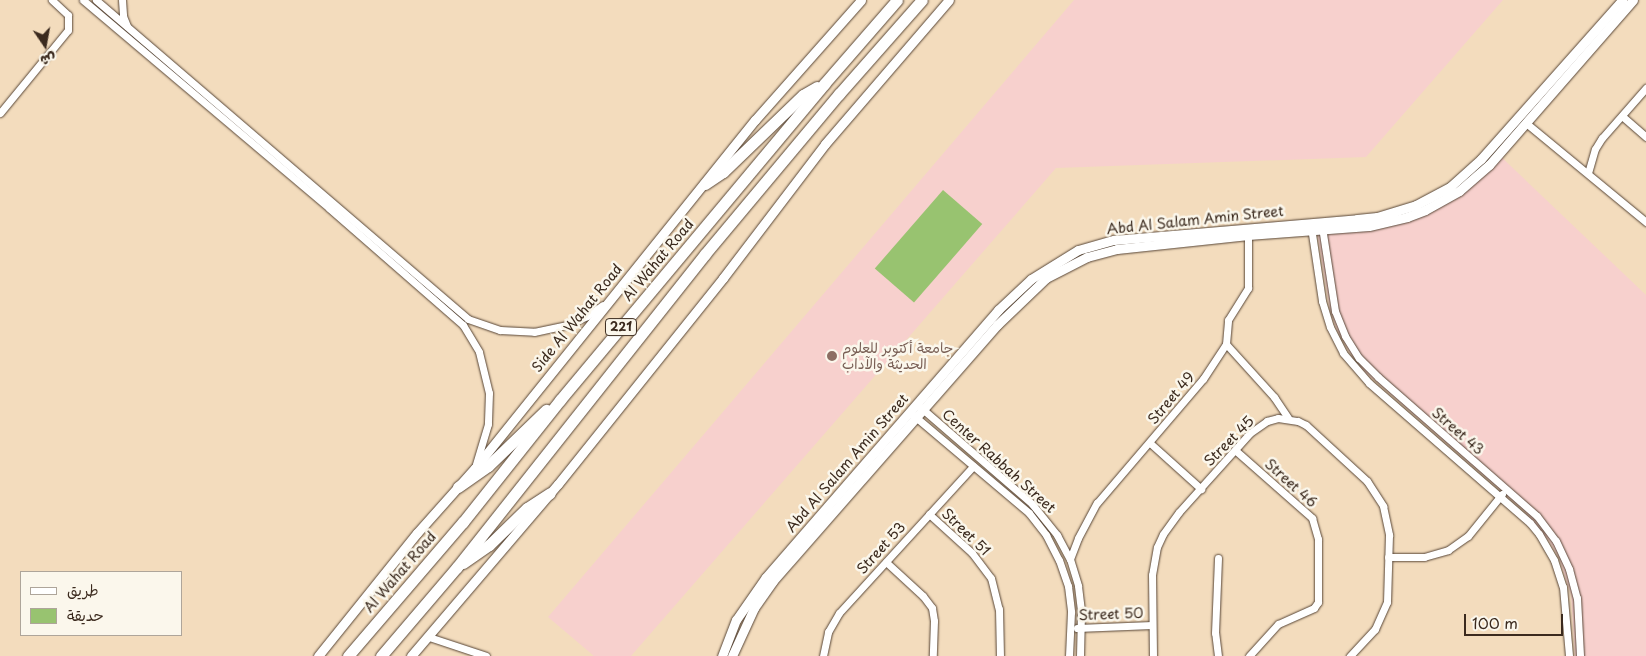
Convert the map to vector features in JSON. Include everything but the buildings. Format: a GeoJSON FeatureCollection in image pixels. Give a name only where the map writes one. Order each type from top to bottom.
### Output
{"type":"FeatureCollection","features":[{"type":"Feature","properties":{"kind":"highway","name":"Al Wahat Road"},"geometry":{"type":"LineString","coordinates":[[348,656],[463,522],[560,400],[824,84],[897,0]]}},
{"type":"Feature","properties":{"kind":"highway","name":"221"},"geometry":{"type":"LineString","coordinates":[[381,656],[457,566],[705,254],[839,94],[922,0]]}},
{"type":"Feature","properties":{"kind":"highway"},"geometry":{"type":"LineString","coordinates":[[705,184],[723,172],[803,95],[824,84]]}},
{"type":"Feature","properties":{"kind":"highway"},"geometry":{"type":"LineString","coordinates":[[458,487],[488,466],[539,415],[560,400]]}},
{"type":"Feature","properties":{"kind":"highway"},"geometry":{"type":"LineString","coordinates":[[457,566],[482,551],[527,508],[550,493]]}},
{"type":"Feature","properties":{"kind":"street"},"geometry":{"type":"LineString","coordinates":[[0,114],[68,30],[68,15],[52,0]]}},
{"type":"Feature","properties":{"kind":"street"},"geometry":{"type":"LineString","coordinates":[[83,0],[213,105],[468,319],[500,330],[539,332],[577,321],[606,303]]}},
{"type":"Feature","properties":{"kind":"street"},"geometry":{"type":"LineString","coordinates":[[122,0],[123,16],[129,28]]}},
{"type":"Feature","properties":{"kind":"street","name":"Side Al Wahat Road"},"geometry":{"type":"LineString","coordinates":[[318,656],[475,468],[755,120],[862,0]]}},
{"type":"Feature","properties":{"kind":"street"},"geometry":{"type":"LineString","coordinates":[[411,656],[550,493],[723,278],[825,144],[949,0]]}},
{"type":"Feature","properties":{"kind":"street","name":"Abd Al Salam Amin Street"},"geometry":{"type":"LineString","coordinates":[[722,656],[736,620],[769,580],[920,407],[1017,291],[1046,268],[1078,250],[1114,240],[1134,237],[1388,222],[1407,217],[1443,201],[1474,179],[1489,165],[1633,0]]}},
{"type":"Feature","properties":{"kind":"street"},"geometry":{"type":"LineString","coordinates":[[99,1],[213,105],[463,325],[483,362],[489,393],[488,424],[475,468]]}},
{"type":"Feature","properties":{"kind":"street","name":"Abd Al Salam Amin Street"},"geometry":{"type":"LineString","coordinates":[[1322,225],[1397,212],[1428,199],[1451,186],[1496,145],[1621,1]]}},
{"type":"Feature","properties":{"kind":"street"},"geometry":{"type":"LineString","coordinates":[[1588,173],[1595,149],[1646,88]]}},
{"type":"Feature","properties":{"kind":"street"},"geometry":{"type":"LineString","coordinates":[[1622,116],[1646,137]]}},
{"type":"Feature","properties":{"kind":"street"},"geometry":{"type":"LineString","coordinates":[[1526,123],[1646,222]]}},
{"type":"Feature","properties":{"kind":"street","name":"Street 43"},"geometry":{"type":"LineString","coordinates":[[1322,225],[1335,311],[1345,336],[1356,353],[1368,368],[1537,516],[1563,554],[1577,598],[1580,656]]}},
{"type":"Feature","properties":{"kind":"street","name":"Abd Al Salam Amin Street"},"geometry":{"type":"LineString","coordinates":[[920,407],[1034,288],[1059,270],[1087,257],[1117,250],[1311,226]]}},
{"type":"Feature","properties":{"kind":"street","name":"Street 43"},"geometry":{"type":"LineString","coordinates":[[1311,226],[1322,301],[1335,340],[1347,359],[1368,383],[1530,523],[1554,560],[1566,602],[1569,656]]}},
{"type":"Feature","properties":{"kind":"street","name":"Street 49"},"geometry":{"type":"LineString","coordinates":[[1070,559],[1078,538],[1097,503],[1208,373],[1226,344],[1228,320],[1248,288],[1248,235]]}},
{"type":"Feature","properties":{"kind":"street"},"geometry":{"type":"LineString","coordinates":[[1226,344],[1274,397],[1288,418],[1298,420],[1313,431],[1367,481],[1376,493],[1387,521],[1389,588],[1382,616],[1375,629],[1350,656]]}},
{"type":"Feature","properties":{"kind":"street","name":"Center Rabbah Street"},"geometry":{"type":"LineString","coordinates":[[920,407],[1041,514],[1057,535],[1070,559],[1078,586],[1081,628],[1080,656]]}},
{"type":"Feature","properties":{"kind":"street","name":"Center Rabbah Street"},"geometry":{"type":"LineString","coordinates":[[913,415],[1029,513],[1054,547],[1068,586],[1069,656]]}},
{"type":"Feature","properties":{"kind":"street","name":"Street 45"},"geometry":{"type":"LineString","coordinates":[[1153,656],[1152,575],[1157,547],[1171,523],[1258,426],[1268,420],[1288,418]]}},
{"type":"Feature","properties":{"kind":"street"},"geometry":{"type":"LineString","coordinates":[[1150,443],[1201,488]]}},
{"type":"Feature","properties":{"kind":"street","name":"Street 46"},"geometry":{"type":"LineString","coordinates":[[1235,450],[1312,518],[1318,539],[1318,602],[1314,608],[1278,624],[1249,656]]}},
{"type":"Feature","properties":{"kind":"street","name":"Street 53"},"geometry":{"type":"LineString","coordinates":[[823,656],[825,642],[833,622],[973,466]]}},
{"type":"Feature","properties":{"kind":"street"},"geometry":{"type":"LineString","coordinates":[[989,480],[995,472]]}},
{"type":"Feature","properties":{"kind":"street"},"geometry":{"type":"LineString","coordinates":[[1388,556],[1424,557],[1448,550],[1468,536],[1506,489]]}},
{"type":"Feature","properties":{"kind":"street","name":"Street 51"},"geometry":{"type":"LineString","coordinates":[[929,514],[972,553],[992,578],[999,609],[1000,656]]}},
{"type":"Feature","properties":{"kind":"street"},"geometry":{"type":"LineString","coordinates":[[1218,558],[1215,633],[1218,656]]}},
{"type":"Feature","properties":{"kind":"street"},"geometry":{"type":"LineString","coordinates":[[886,562],[924,596],[932,608],[934,621],[933,656]]}},
{"type":"Feature","properties":{"kind":"street","name":"Abd Al Salam Amin Street"},"geometry":{"type":"LineString","coordinates":[[732,656],[769,580]]}},
{"type":"Feature","properties":{"kind":"street","name":"Street 50"},"geometry":{"type":"LineString","coordinates":[[1070,628],[1152,625]]}},
{"type":"Feature","properties":{"kind":"street"},"geometry":{"type":"LineString","coordinates":[[429,637],[486,656]]}},
{"type":"Feature","properties":{"kind":"shaded area","name":"جامعة أكتوبر للعلوم الحديثة والآداب"},"geometry":{"type":"Polygon","coordinates":[[[1074,0],[1503,0],[1366,157],[1056,168],[631,656],[594,656],[548,617],[1074,0]]]}},
{"type":"Feature","properties":{"kind":"shaded area"},"geometry":{"type":"Polygon","coordinates":[[[1495,151],[1646,295],[1646,656],[1575,656],[1571,595],[1559,558],[1549,541],[1524,511],[1365,372],[1350,353],[1338,332],[1330,310],[1316,226],[1403,215],[1452,190],[1495,151]]]}},
{"type":"Feature","properties":{"kind":"green space"},"geometry":{"type":"Polygon","coordinates":[[[943,190],[982,224],[914,303],[875,268],[943,190]]]}},
{"type":"Feature","properties":{"kind":"place","name":"جامعة أكتوبر للعلوم الحديثة والآداب"},"geometry":{"type":"Point","coordinates":[832,356]}}]}
